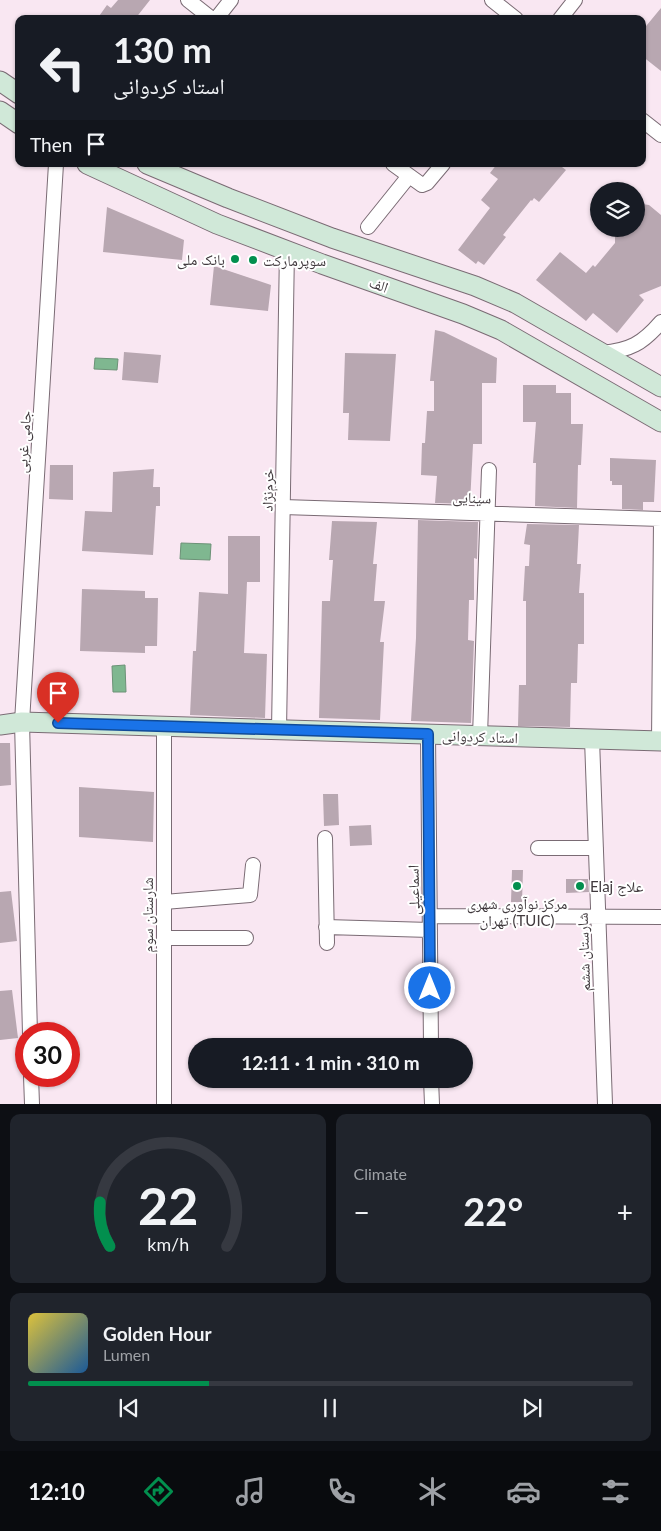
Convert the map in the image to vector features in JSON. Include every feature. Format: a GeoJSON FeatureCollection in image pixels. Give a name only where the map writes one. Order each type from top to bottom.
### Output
{"type":"FeatureCollection","features":[{"type":"Feature","properties":{"kind":"main road"},"geometry":{"type":"LineString","coordinates":[[0,81],[15,91]]}},
{"type":"Feature","properties":{"kind":"main road"},"geometry":{"type":"LineString","coordinates":[[0,111],[15,121]]}},
{"type":"Feature","properties":{"kind":"main road","name":"الف"},"geometry":{"type":"LineString","coordinates":[[94,167],[217,224],[463,314],[501,330],[661,422]]}},
{"type":"Feature","properties":{"kind":"main road","name":"الف"},"geometry":{"type":"LineString","coordinates":[[155,167],[228,198],[332,238],[483,289],[515,303],[661,388]]}},
{"type":"Feature","properties":{"kind":"main road","name":"استاد کردوانی"},"geometry":{"type":"LineString","coordinates":[[0,725],[22,722],[660,741]]}},
{"type":"Feature","properties":{"kind":"street"},"geometry":{"type":"LineString","coordinates":[[188,0],[207,15]]}},
{"type":"Feature","properties":{"kind":"street"},"geometry":{"type":"LineString","coordinates":[[219,15],[231,0]]}},
{"type":"Feature","properties":{"kind":"street"},"geometry":{"type":"LineString","coordinates":[[492,0],[511,15]]}},
{"type":"Feature","properties":{"kind":"street"},"geometry":{"type":"LineString","coordinates":[[563,15],[575,0]]}},
{"type":"Feature","properties":{"kind":"street"},"geometry":{"type":"LineString","coordinates":[[646,123],[661,135]]}},
{"type":"Feature","properties":{"kind":"street","name":"جامی غربی"},"geometry":{"type":"LineString","coordinates":[[30,1022],[22,722],[56,167]]}},
{"type":"Feature","properties":{"kind":"street"},"geometry":{"type":"LineString","coordinates":[[397,167],[422,185],[427,183],[440,167]]}},
{"type":"Feature","properties":{"kind":"street"},"geometry":{"type":"LineString","coordinates":[[368,227],[409,176]]}},
{"type":"Feature","properties":{"kind":"street","name":"خرم‌نژاد"},"geometry":{"type":"LineString","coordinates":[[279,730],[287,250]]}},
{"type":"Feature","properties":{"kind":"street"},"geometry":{"type":"LineString","coordinates":[[602,353],[628,349],[639,344],[661,322]]}},
{"type":"Feature","properties":{"kind":"street"},"geometry":{"type":"LineString","coordinates":[[480,736],[489,470]]}},
{"type":"Feature","properties":{"kind":"street","name":"سینایی"},"geometry":{"type":"LineString","coordinates":[[283,507],[661,520]]}},
{"type":"Feature","properties":{"kind":"street"},"geometry":{"type":"LineString","coordinates":[[660,741],[661,520]]}},
{"type":"Feature","properties":{"kind":"street","name":"شارستان سوم"},"geometry":{"type":"LineString","coordinates":[[164,726],[164,1104]]}},
{"type":"Feature","properties":{"kind":"street","name":"اسماعیلی"},"geometry":{"type":"LineString","coordinates":[[428,734],[431,1038]]}},
{"type":"Feature","properties":{"kind":"street","name":"شارستان ششم"},"geometry":{"type":"LineString","coordinates":[[592,739],[604,1104]]}},
{"type":"Feature","properties":{"kind":"street"},"geometry":{"type":"LineString","coordinates":[[325,838],[327,943]]}},
{"type":"Feature","properties":{"kind":"street"},"geometry":{"type":"LineString","coordinates":[[538,848],[596,848]]}},
{"type":"Feature","properties":{"kind":"street"},"geometry":{"type":"LineString","coordinates":[[164,902],[250,895],[253,865]]}},
{"type":"Feature","properties":{"kind":"street"},"geometry":{"type":"LineString","coordinates":[[326,927],[598,917],[661,917]]}},
{"type":"Feature","properties":{"kind":"street"},"geometry":{"type":"LineString","coordinates":[[164,938],[246,938]]}},
{"type":"Feature","properties":{"kind":"street"},"geometry":{"type":"LineString","coordinates":[[31,1087],[32,1104]]}},
{"type":"Feature","properties":{"kind":"street"},"geometry":{"type":"LineString","coordinates":[[431,1088],[432,1104]]}},
{"type":"Feature","properties":{"kind":"shaded area"},"geometry":{"type":"Polygon","coordinates":[[[95,358],[118,359],[117,370],[94,369],[95,358]]]}},
{"type":"Feature","properties":{"kind":"shaded area"},"geometry":{"type":"Polygon","coordinates":[[[181,543],[211,544],[210,560],[180,559],[181,543]]]}},
{"type":"Feature","properties":{"kind":"shaded area"},"geometry":{"type":"Polygon","coordinates":[[[125,665],[126,692],[113,692],[112,666],[125,665]]]}},
{"type":"Feature","properties":{"kind":"building"},"geometry":{"type":"Polygon","coordinates":[[[118,0],[150,0],[138,15],[100,15],[107,5],[111,8],[118,0]]]}},
{"type":"Feature","properties":{"kind":"building"},"geometry":{"type":"Polygon","coordinates":[[[661,8],[661,71],[646,59],[646,26],[661,8]]]}},
{"type":"Feature","properties":{"kind":"building"},"geometry":{"type":"Polygon","coordinates":[[[495,167],[562,167],[566,170],[539,202],[534,198],[531,200],[503,235],[506,237],[484,265],[478,261],[476,264],[458,250],[490,208],[481,200],[498,179],[490,173],[495,167]]]}},
{"type":"Feature","properties":{"kind":"building"},"geometry":{"type":"Polygon","coordinates":[[[645,204],[649,205],[661,215],[661,286],[639,295],[644,300],[617,333],[593,313],[586,321],[536,280],[560,252],[586,273],[593,265],[595,267],[615,243],[615,237],[645,237],[645,204]]]}},
{"type":"Feature","properties":{"kind":"building"},"geometry":{"type":"Polygon","coordinates":[[[107,207],[184,240],[182,260],[103,252],[107,207]]]}},
{"type":"Feature","properties":{"kind":"building"},"geometry":{"type":"Polygon","coordinates":[[[214,266],[271,285],[268,311],[210,305],[214,266]]]}},
{"type":"Feature","properties":{"kind":"building"},"geometry":{"type":"Polygon","coordinates":[[[435,330],[444,332],[497,358],[496,383],[482,383],[482,444],[473,444],[470,504],[435,503],[437,476],[421,475],[422,443],[425,443],[427,411],[434,411],[434,381],[430,381],[435,330]]]}},
{"type":"Feature","properties":{"kind":"building"},"geometry":{"type":"Polygon","coordinates":[[[124,352],[161,355],[158,383],[122,380],[124,352]]]}},
{"type":"Feature","properties":{"kind":"building"},"geometry":{"type":"Polygon","coordinates":[[[345,353],[396,354],[390,441],[348,440],[349,413],[343,413],[345,353]]]}},
{"type":"Feature","properties":{"kind":"building"},"geometry":{"type":"Polygon","coordinates":[[[523,385],[556,385],[556,393],[571,393],[571,424],[583,424],[581,465],[578,465],[577,508],[535,506],[536,463],[533,463],[536,422],[523,422],[523,385]]]}},
{"type":"Feature","properties":{"kind":"building"},"geometry":{"type":"Polygon","coordinates":[[[610,458],[656,460],[654,502],[643,502],[643,510],[622,509],[622,485],[612,485],[612,481],[610,481],[610,458]]]}},
{"type":"Feature","properties":{"kind":"building"},"geometry":{"type":"Polygon","coordinates":[[[50,465],[73,465],[73,500],[49,499],[50,465]]]}},
{"type":"Feature","properties":{"kind":"building"},"geometry":{"type":"Polygon","coordinates":[[[154,469],[153,487],[160,487],[160,506],[156,506],[153,555],[82,551],[85,511],[112,512],[113,472],[154,469]]]}},
{"type":"Feature","properties":{"kind":"building"},"geometry":{"type":"Polygon","coordinates":[[[418,520],[478,522],[477,559],[474,558],[474,600],[469,600],[468,640],[474,641],[471,723],[411,721],[416,638],[418,520]]]}},
{"type":"Feature","properties":{"kind":"building"},"geometry":{"type":"Polygon","coordinates":[[[332,521],[377,522],[373,564],[377,564],[374,601],[385,601],[380,642],[384,642],[380,720],[319,718],[322,601],[330,601],[333,560],[329,560],[332,521]]]}},
{"type":"Feature","properties":{"kind":"building"},"geometry":{"type":"Polygon","coordinates":[[[527,524],[579,525],[577,564],[581,564],[579,593],[584,593],[584,644],[578,644],[577,683],[571,683],[570,727],[518,726],[519,685],[526,685],[526,601],[523,601],[525,566],[529,566],[530,545],[524,544],[527,524]]]}},
{"type":"Feature","properties":{"kind":"building"},"geometry":{"type":"Polygon","coordinates":[[[228,536],[260,536],[260,582],[247,582],[244,653],[267,654],[265,718],[190,715],[193,651],[196,651],[199,592],[228,594],[228,536]]]}},
{"type":"Feature","properties":{"kind":"building"},"geometry":{"type":"Polygon","coordinates":[[[82,589],[145,591],[145,598],[158,598],[157,646],[145,646],[145,653],[80,651],[82,589]]]}},
{"type":"Feature","properties":{"kind":"building"},"geometry":{"type":"Polygon","coordinates":[[[0,743],[10,743],[11,785],[0,786],[0,743]]]}},
{"type":"Feature","properties":{"kind":"building"},"geometry":{"type":"Polygon","coordinates":[[[79,787],[154,792],[153,842],[79,837],[79,787]]]}},
{"type":"Feature","properties":{"kind":"building"},"geometry":{"type":"Polygon","coordinates":[[[323,794],[338,794],[339,825],[324,826],[323,794]]]}},
{"type":"Feature","properties":{"kind":"building"},"geometry":{"type":"Polygon","coordinates":[[[371,825],[372,845],[350,846],[349,826],[371,825]]]}},
{"type":"Feature","properties":{"kind":"building","name":"مرکز نوآوری شهری تهران (TUIC)"},"geometry":{"type":"Polygon","coordinates":[[[512,870],[523,870],[522,902],[511,902],[512,870]]]}},
{"type":"Feature","properties":{"kind":"building","name":"Elaj علاج"},"geometry":{"type":"Polygon","coordinates":[[[566,879],[588,879],[589,892],[566,893],[566,879]]]}},
{"type":"Feature","properties":{"kind":"building"},"geometry":{"type":"Polygon","coordinates":[[[11,891],[17,941],[0,943],[0,892],[11,891]]]}},
{"type":"Feature","properties":{"kind":"building"},"geometry":{"type":"Polygon","coordinates":[[[12,990],[16,1022],[15,1038],[0,1040],[0,991],[12,990]]]}},
{"type":"Feature","properties":{"kind":"place","name":"بانک ملی"},"geometry":{"type":"Point","coordinates":[235,259]}},
{"type":"Feature","properties":{"kind":"place","name":"سوپرمارکت"},"geometry":{"type":"Point","coordinates":[253,260]}},
{"type":"Feature","properties":{"kind":"place","name":"مرکز نوآوری شهری تهران (TUIC)"},"geometry":{"type":"Point","coordinates":[517,886]}},
{"type":"Feature","properties":{"kind":"place","name":"Elaj علاج"},"geometry":{"type":"Point","coordinates":[580,886]}},
{"type":"Feature","properties":{"kind":"route"},"geometry":{"type":"LineString","coordinates":[[58,723],[428,734],[430,988]]}}]}
